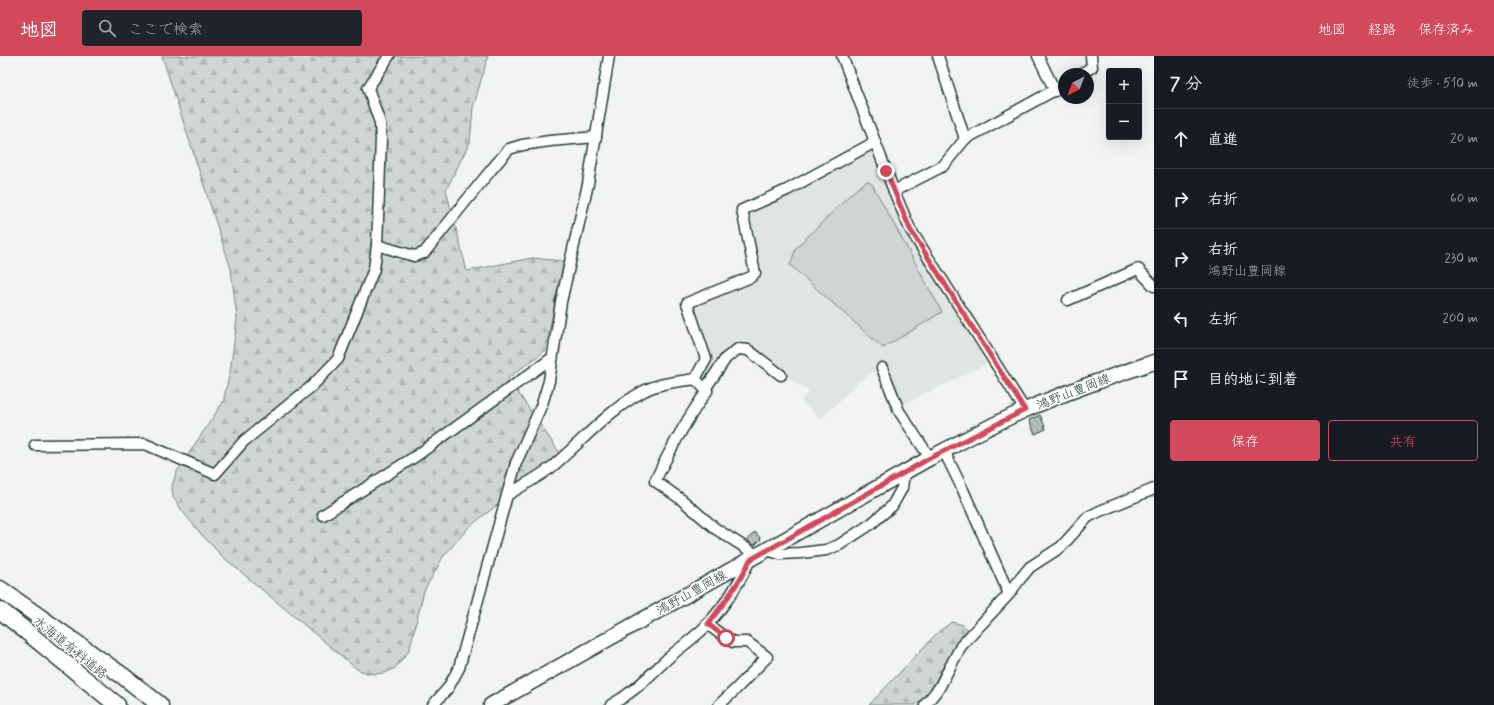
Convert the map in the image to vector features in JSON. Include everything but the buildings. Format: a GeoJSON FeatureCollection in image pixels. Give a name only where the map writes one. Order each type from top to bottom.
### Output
{"type":"FeatureCollection","features":[{"type":"Feature","properties":{"kind":"highway","name":"水海道有料道路"},"geometry":{"type":"LineString","coordinates":[[0,589],[142,705]]}},
{"type":"Feature","properties":{"kind":"highway"},"geometry":{"type":"LineString","coordinates":[[0,589],[123,676],[160,705]]}},
{"type":"Feature","properties":{"kind":"highway","name":"水海道有料道路"},"geometry":{"type":"LineString","coordinates":[[1,611],[117,705]]}},
{"type":"Feature","properties":{"kind":"highway"},"geometry":{"type":"LineString","coordinates":[[1,611],[103,705]]}},
{"type":"Feature","properties":{"kind":"main road","name":"鴻野山豊岡線"},"geometry":{"type":"LineString","coordinates":[[491,705],[930,458],[1025,410],[1099,381],[1154,362]]}},
{"type":"Feature","properties":{"kind":"street"},"geometry":{"type":"LineString","coordinates":[[35,445],[145,444],[215,474],[244,441],[312,386],[338,359],[374,269],[377,245],[380,123],[368,88],[389,56]]}},
{"type":"Feature","properties":{"kind":"street"},"geometry":{"type":"LineString","coordinates":[[433,705],[448,688],[459,668],[516,463],[542,404],[549,381],[561,302],[588,184],[609,56]]}},
{"type":"Feature","properties":{"kind":"street"},"geometry":{"type":"LineString","coordinates":[[842,56],[910,229],[1025,410]]}},
{"type":"Feature","properties":{"kind":"street"},"geometry":{"type":"LineString","coordinates":[[938,56],[965,139]]}},
{"type":"Feature","properties":{"kind":"street"},"geometry":{"type":"LineString","coordinates":[[1038,56],[1055,91]]}},
{"type":"Feature","properties":{"kind":"street"},"geometry":{"type":"LineString","coordinates":[[1090,68],[1092,67],[1091,56]]}},
{"type":"Feature","properties":{"kind":"street"},"geometry":{"type":"LineString","coordinates":[[894,191],[943,166],[965,139],[1058,89]]}},
{"type":"Feature","properties":{"kind":"street"},"geometry":{"type":"LineString","coordinates":[[377,245],[414,256],[424,252],[490,170],[509,149],[522,145],[543,142],[596,138]]}},
{"type":"Feature","properties":{"kind":"street"},"geometry":{"type":"LineString","coordinates":[[695,379],[706,359],[687,304],[751,277],[755,273],[742,210],[787,190],[875,142]]}},
{"type":"Feature","properties":{"kind":"street"},"geometry":{"type":"LineString","coordinates":[[1068,300],[1138,269],[1154,286]]}},
{"type":"Feature","properties":{"kind":"street"},"geometry":{"type":"LineString","coordinates":[[781,375],[748,350],[738,349],[726,358],[705,389],[707,391],[690,414],[671,447],[656,481],[682,500],[716,530],[758,555],[826,550],[839,545],[871,524],[892,506],[902,488],[904,473]]}},
{"type":"Feature","properties":{"kind":"street"},"geometry":{"type":"LineString","coordinates":[[323,514],[416,456],[552,358]]}},
{"type":"Feature","properties":{"kind":"street"},"geometry":{"type":"LineString","coordinates":[[882,368],[899,411],[930,458]]}},
{"type":"Feature","properties":{"kind":"street"},"geometry":{"type":"LineString","coordinates":[[695,379],[705,389]]}},
{"type":"Feature","properties":{"kind":"street"},"geometry":{"type":"LineString","coordinates":[[507,495],[552,467],[605,420],[627,402],[643,392],[662,384],[695,379]]}},
{"type":"Feature","properties":{"kind":"street"},"geometry":{"type":"LineString","coordinates":[[944,451],[1009,594]]}},
{"type":"Feature","properties":{"kind":"street"},"geometry":{"type":"LineString","coordinates":[[925,705],[939,688],[961,646],[1009,594],[1030,567],[1061,548],[1088,517],[1154,489]]}},
{"type":"Feature","properties":{"kind":"street"},"geometry":{"type":"LineString","coordinates":[[611,705],[627,697],[708,624],[758,555]]}},
{"type":"Feature","properties":{"kind":"street"},"geometry":{"type":"LineString","coordinates":[[708,624],[733,642],[747,642],[767,657],[719,705]]}},
{"type":"Feature","properties":{"kind":"shaded area"},"geometry":{"type":"Polygon","coordinates":[[[870,148],[904,231],[987,364],[901,405],[885,366],[867,375],[821,419],[801,401],[809,392],[743,346],[705,385],[701,374],[711,358],[693,308],[696,302],[759,278],[746,212],[870,148]]]}},
{"type":"Feature","properties":{"kind":"green space"},"geometry":{"type":"Polygon","coordinates":[[[162,56],[488,56],[473,108],[470,142],[446,190],[467,271],[532,258],[564,261],[545,351],[508,378],[566,462],[541,480],[501,502],[470,526],[443,557],[424,591],[409,651],[395,668],[385,673],[367,673],[357,669],[223,557],[201,534],[173,497],[172,486],[176,473],[223,402],[230,372],[237,319],[231,269],[162,56]]]}},
{"type":"Feature","properties":{"kind":"green space"},"geometry":{"type":"Polygon","coordinates":[[[867,181],[872,184],[942,312],[883,348],[790,265],[796,248],[853,192],[867,181]]]}},
{"type":"Feature","properties":{"kind":"green space"},"geometry":{"type":"Polygon","coordinates":[[[952,622],[963,625],[969,631],[954,648],[930,691],[916,705],[869,705],[938,632],[952,622]]]}},
{"type":"Feature","properties":{"kind":"route"},"geometry":{"type":"LineString","coordinates":[[726,638],[715,631],[708,624],[729,596],[744,573],[750,560],[930,458],[1025,410],[910,229],[886,171]]}}]}
